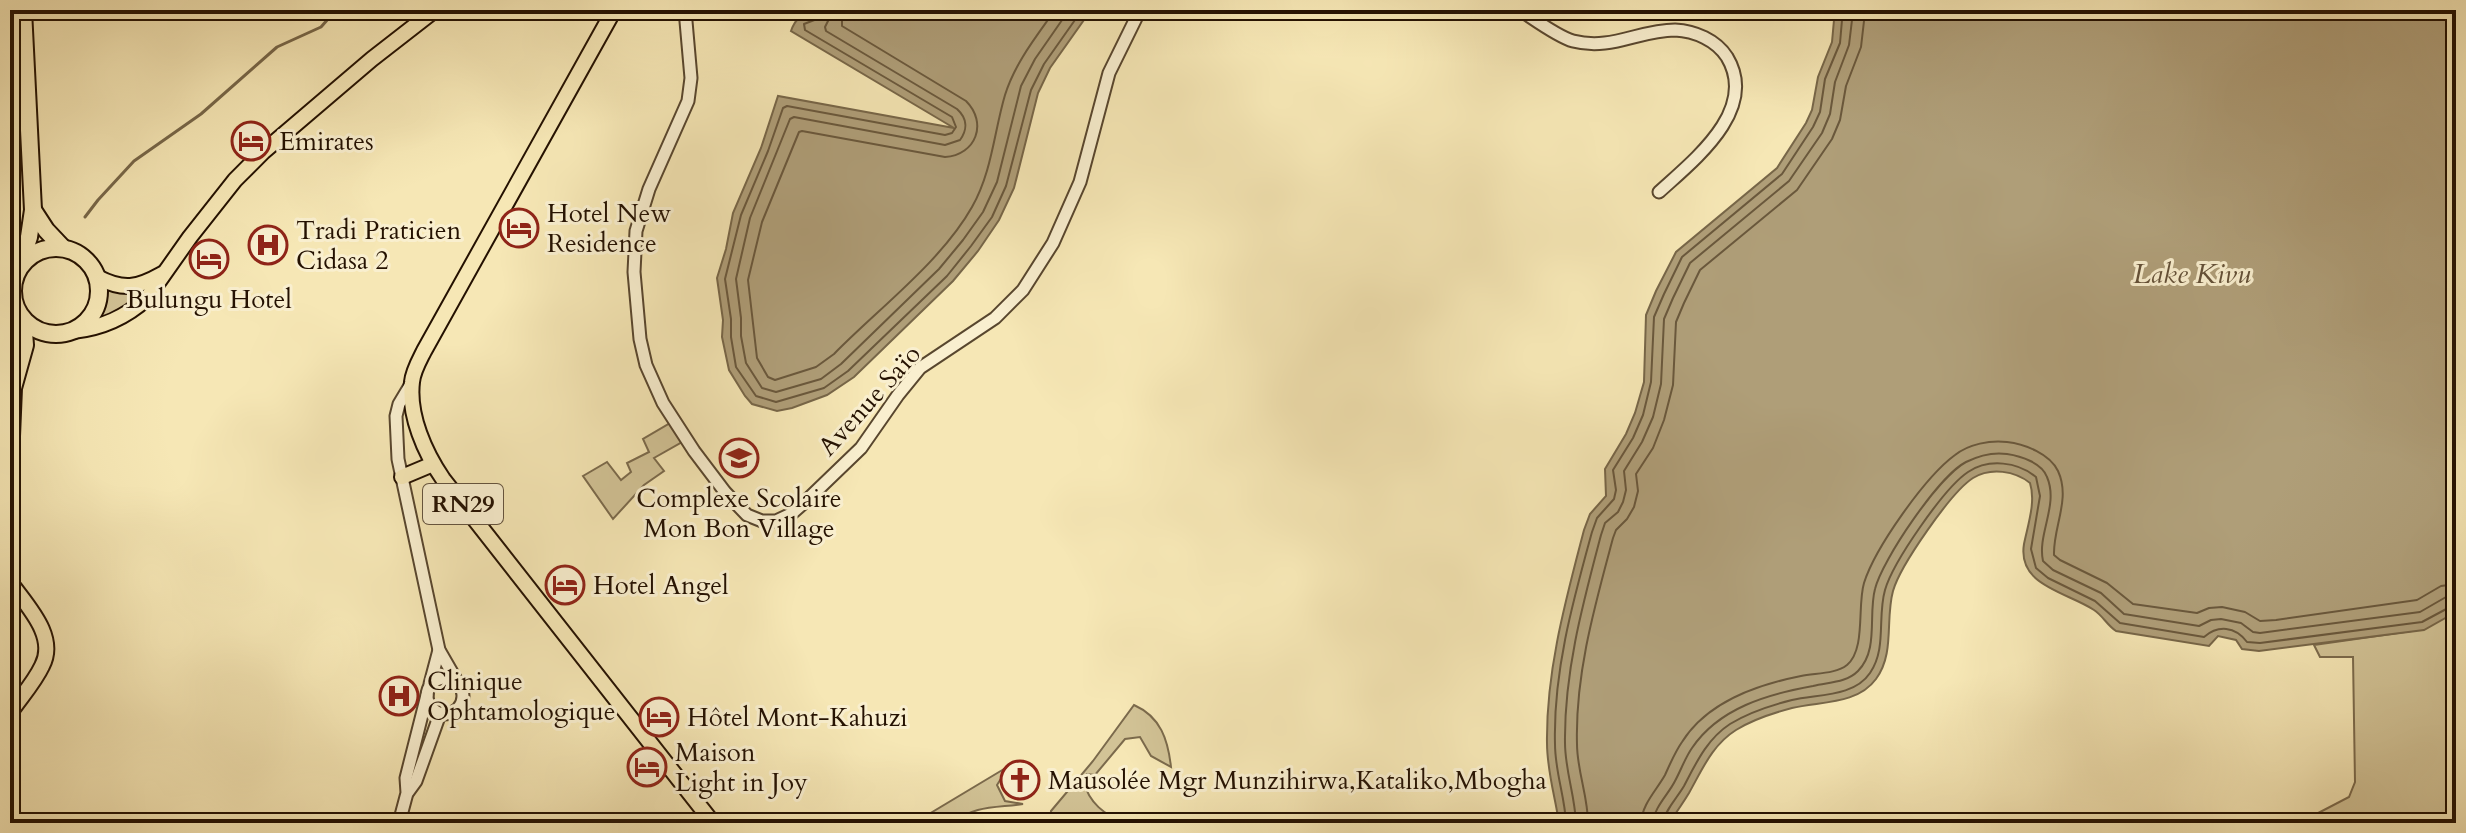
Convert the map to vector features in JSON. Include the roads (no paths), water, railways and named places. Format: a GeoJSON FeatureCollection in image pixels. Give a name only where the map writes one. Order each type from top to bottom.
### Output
{"type":"FeatureCollection","features":[{"type":"Feature","properties":{"kind":"highway"},"geometry":{"type":"LineString","coordinates":[[10,460],[11,401],[25,345],[12,291],[29,237],[33,210],[23,10]]}},
{"type":"Feature","properties":{"kind":"highway"},"geometry":{"type":"LineString","coordinates":[[16,310],[35,329],[61,334],[84,325],[96,309],[99,297],[97,277],[91,265],[81,256],[63,248],[33,210]]}},
{"type":"Feature","properties":{"kind":"highway"},"geometry":{"type":"LineString","coordinates":[[14,278],[34,253],[48,248],[63,248]]}},
{"type":"Feature","properties":{"kind":"highway"},"geometry":{"type":"LineString","coordinates":[[19,368],[33,345],[49,334]]}},
{"type":"Feature","properties":{"kind":"main road"},"geometry":{"type":"LineString","coordinates":[[73,331],[101,327],[135,309],[147,298],[214,206],[263,152],[435,10]]}},
{"type":"Feature","properties":{"kind":"main road"},"geometry":{"type":"LineString","coordinates":[[411,384],[438,324],[614,10]]}},
{"type":"Feature","properties":{"kind":"main road"},"geometry":{"type":"LineString","coordinates":[[97,277],[115,285],[135,287],[166,272]]}},
{"type":"Feature","properties":{"kind":"main road","name":"RN29"},"geometry":{"type":"LineString","coordinates":[[411,384],[420,438],[433,464],[713,823]]}},
{"type":"Feature","properties":{"kind":"main road"},"geometry":{"type":"LineString","coordinates":[[402,477],[433,464]]}},
{"type":"Feature","properties":{"kind":"main road"},"geometry":{"type":"LineString","coordinates":[[10,582],[38,620],[46,652],[41,669],[10,713]]}},
{"type":"Feature","properties":{"kind":"street","name":"Avenue Saïo"},"geometry":{"type":"LineString","coordinates":[[685,10],[691,78],[688,101],[649,189],[636,231],[634,282],[640,339],[646,365],[663,403],[694,451],[747,515],[762,521],[776,521],[791,514],[806,501],[861,448],[920,368],[995,318],[1023,290],[1053,243],[1080,182],[1109,73],[1140,10]]}},
{"type":"Feature","properties":{"kind":"street"},"geometry":{"type":"LineString","coordinates":[[1520,10],[1571,41],[1601,44],[1621,42],[1647,33],[1687,31],[1712,41],[1724,52],[1735,71],[1735,86],[1726,124],[1659,192]]}},
{"type":"Feature","properties":{"kind":"street"},"geometry":{"type":"LineString","coordinates":[[411,384],[399,404],[396,441],[439,650],[462,689],[463,700],[458,710],[440,714],[429,706],[428,690]]}},
{"type":"Feature","properties":{"kind":"street"},"geometry":{"type":"LineString","coordinates":[[399,823],[407,793],[406,778],[439,650]]}},
{"type":"Feature","properties":{"kind":"street"},"geometry":{"type":"LineString","coordinates":[[428,690],[441,678],[458,683]]}},
{"type":"Feature","properties":{"kind":"street"},"geometry":{"type":"LineString","coordinates":[[407,793],[416,781],[440,714]]}},
{"type":"Feature","properties":{"kind":"water"},"geometry":{"type":"Polygon","coordinates":[[[819,10],[1091,10],[1050,68],[1038,93],[1014,188],[999,220],[978,251],[953,281],[854,377],[827,395],[777,411],[752,404],[729,370],[722,337],[723,320],[717,278],[733,213],[761,148],[778,96],[954,128],[791,31],[800,18],[819,10]]]}},
{"type":"Feature","properties":{"kind":"water","name":"Lake Kivu"},"geometry":{"type":"Polygon","coordinates":[[[1830,10],[2456,10],[2456,612],[2424,630],[2259,651],[2242,649],[2236,640],[2218,636],[2209,646],[2116,631],[2094,610],[2046,586],[2028,570],[2024,544],[2032,505],[2030,483],[2010,473],[1987,472],[1973,478],[1952,498],[1905,565],[1893,591],[1886,658],[1876,679],[1868,687],[1848,698],[1777,712],[1736,730],[1714,750],[1669,823],[1559,823],[1547,753],[1554,662],[1584,530],[1590,514],[1606,496],[1605,469],[1626,434],[1644,382],[1646,315],[1676,252],[1777,168],[1806,123],[1812,110],[1818,77],[1832,42],[1834,20],[1830,10]]]}},
{"type":"Feature","properties":{"kind":"waterway"},"geometry":{"type":"LineString","coordinates":[[85,217],[134,161],[201,114],[277,47],[321,27],[336,10]]}},
{"type":"Feature","properties":{"kind":"waterway"},"geometry":{"type":"LineString","coordinates":[[10,335],[14,329]]}},
{"type":"Feature","properties":{"kind":"place","name":"Emirates"},"geometry":{"type":"Point","coordinates":[251,141]}},
{"type":"Feature","properties":{"kind":"place","name":"Hotel New Residence"},"geometry":{"type":"Point","coordinates":[519,228]}},
{"type":"Feature","properties":{"kind":"place","name":"Tradi Praticien Cidasa 2"},"geometry":{"type":"Point","coordinates":[268,245]}},
{"type":"Feature","properties":{"kind":"place","name":"Bulungu Hotel"},"geometry":{"type":"Point","coordinates":[209,259]}},
{"type":"Feature","properties":{"kind":"place","name":"Complexe Scolaire Mon Bon Village"},"geometry":{"type":"Point","coordinates":[739,458]}},
{"type":"Feature","properties":{"kind":"place","name":"Hotel Angel"},"geometry":{"type":"Point","coordinates":[565,585]}},
{"type":"Feature","properties":{"kind":"place","name":"Clinique Ophtamologique"},"geometry":{"type":"Point","coordinates":[399,696]}},
{"type":"Feature","properties":{"kind":"place","name":"Hôtel Mont-Kahuzi"},"geometry":{"type":"Point","coordinates":[659,717]}},
{"type":"Feature","properties":{"kind":"place","name":"Maison Light in Joy"},"geometry":{"type":"Point","coordinates":[647,767]}},
{"type":"Feature","properties":{"kind":"place","name":"Mausolée Mgr Munzihirwa,Kataliko,Mbogha"},"geometry":{"type":"Point","coordinates":[1020,780]}}]}
